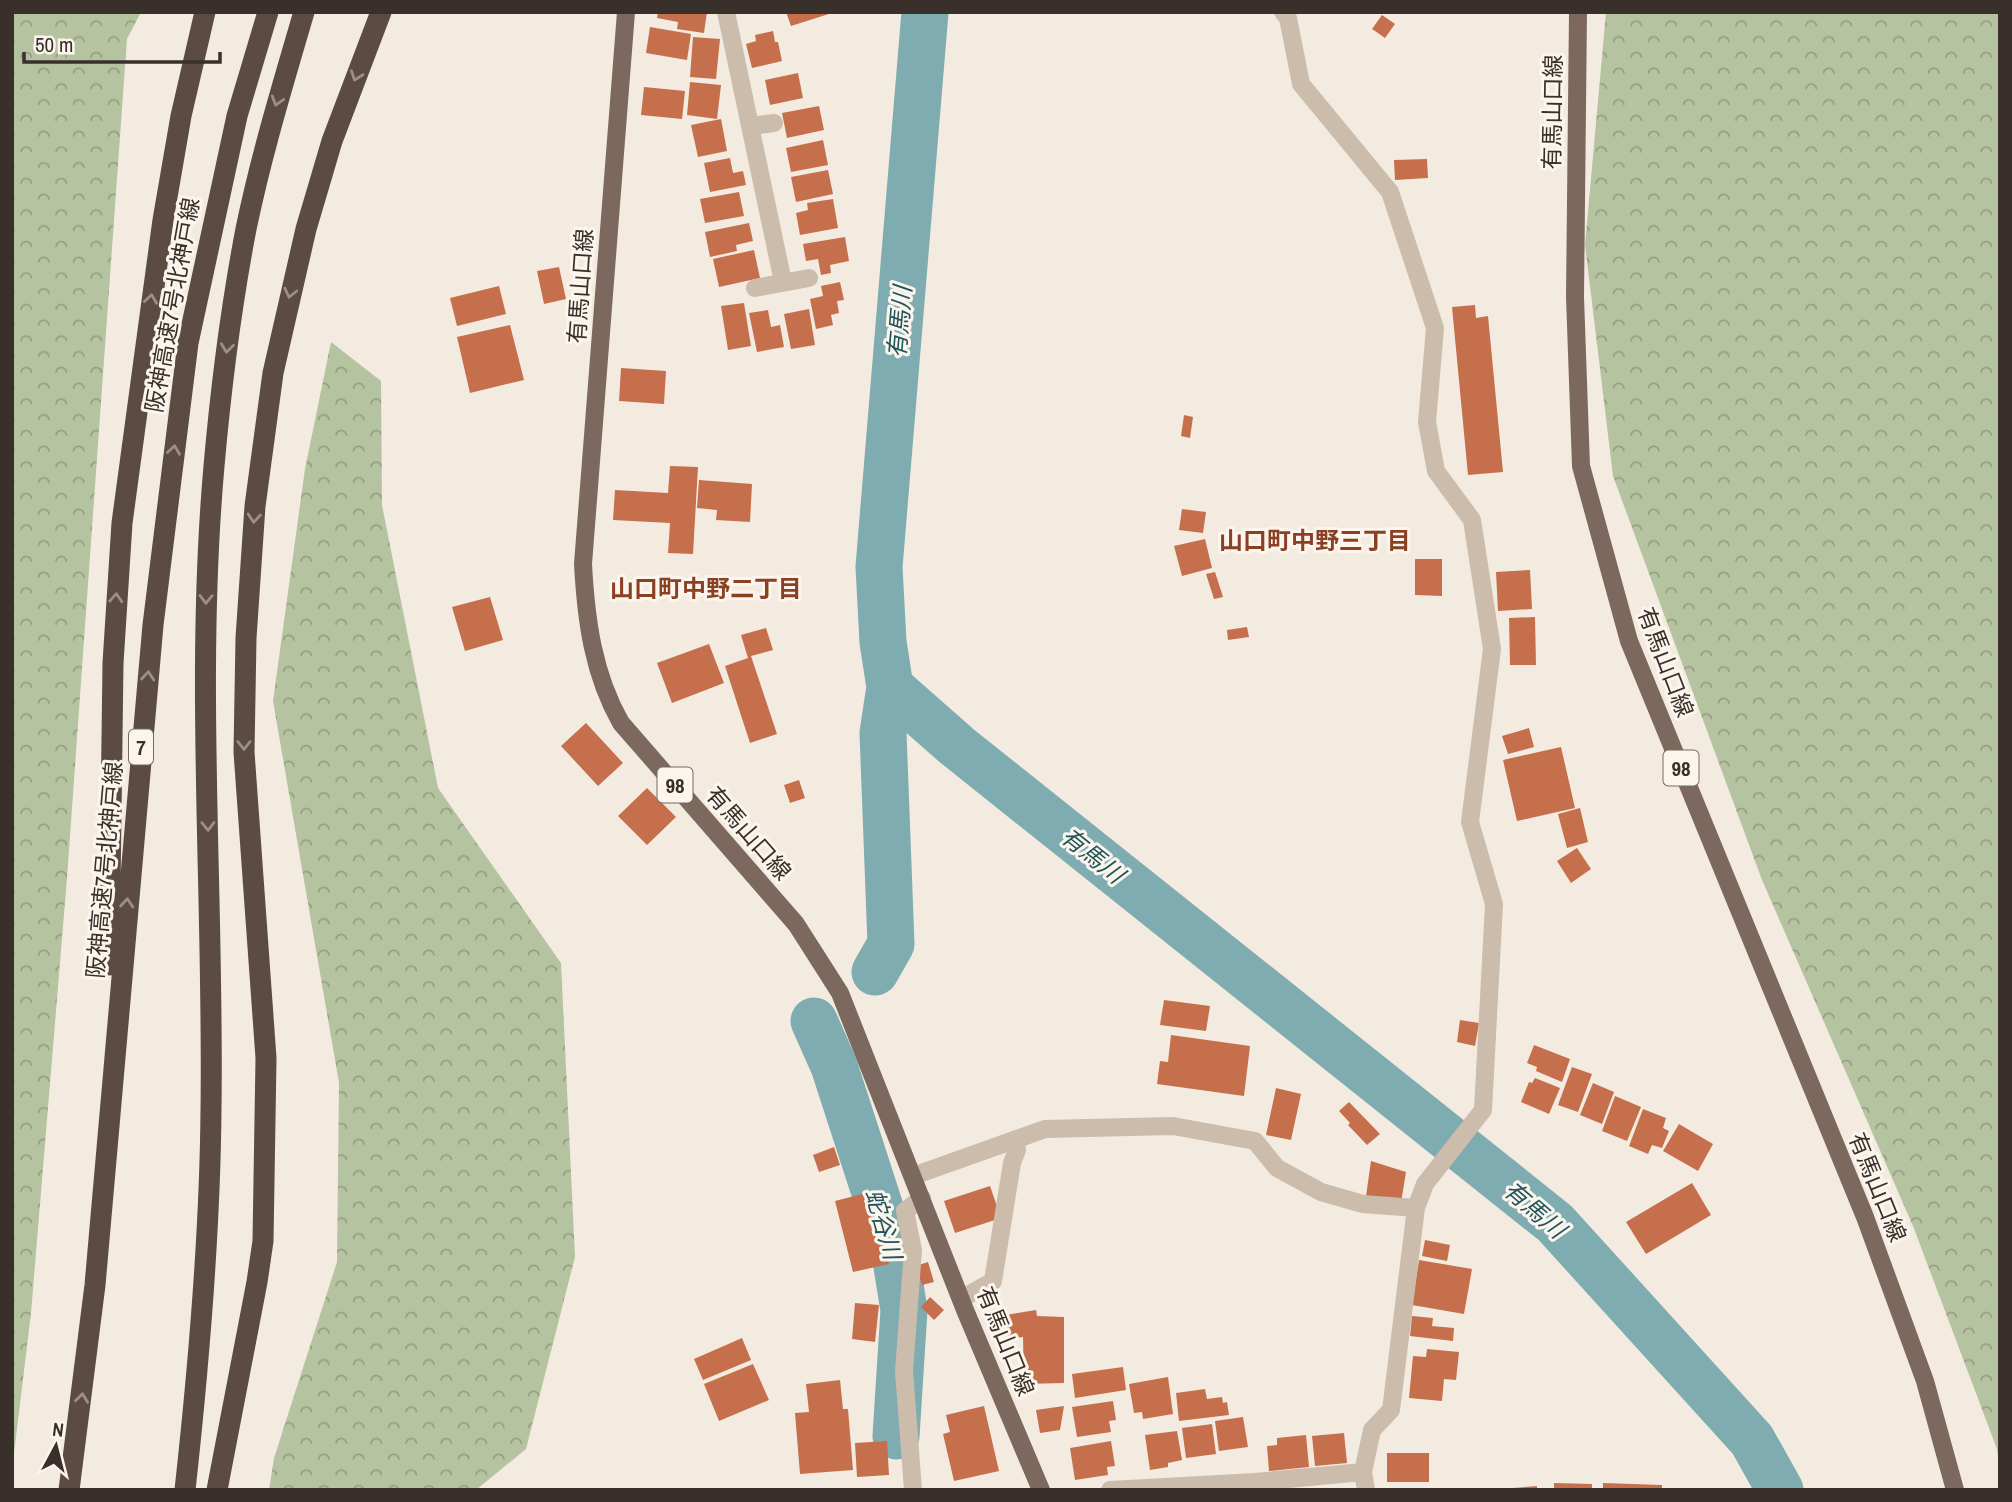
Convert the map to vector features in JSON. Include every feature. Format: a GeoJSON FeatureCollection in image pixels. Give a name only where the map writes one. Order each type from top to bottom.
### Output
{"type":"FeatureCollection","features":[{"type":"Feature","properties":{"kind":"highway"},"geometry":{"type":"LineString","coordinates":[[106,1156],[111,736],[122,523],[163,220],[181,116],[205,12]]}},
{"type":"Feature","properties":{"kind":"highway","name":"阪神高速7号北神戸線"},"geometry":{"type":"LineString","coordinates":[[69,1490],[95,1285],[153,625],[188,343],[237,116],[268,12]]}},
{"type":"Feature","properties":{"kind":"highway"},"geometry":{"type":"LineString","coordinates":[[185,1490],[206,1264],[211,1123],[205,694],[207,573],[214,467],[227,341],[246,228],[272,120],[304,12]]}},
{"type":"Feature","properties":{"kind":"highway"},"geometry":{"type":"LineString","coordinates":[[217,1490],[263,1241],[266,1058],[244,752],[246,638],[255,506],[273,373],[306,229],[332,141],[381,12]]}},
{"type":"Feature","properties":{"kind":"main road","name":"有馬山口線"},"geometry":{"type":"LineString","coordinates":[[626,12],[583,564],[585,602],[596,667],[607,699],[621,723],[796,924],[840,993],[961,1299],[1041,1490]]}},
{"type":"Feature","properties":{"kind":"main road","name":"有馬山口線"},"geometry":{"type":"LineString","coordinates":[[1578,12],[1575,297],[1581,466],[1629,641],[1865,1217],[1925,1381],[1955,1490]]}},
{"type":"Feature","properties":{"kind":"street"},"geometry":{"type":"LineString","coordinates":[[726,12],[783,282]]}},
{"type":"Feature","properties":{"kind":"street"},"geometry":{"type":"LineString","coordinates":[[1110,1490],[1255,1482],[1364,1481],[1372,1430],[1391,1410],[1416,1208],[1425,1185],[1483,1110],[1494,904],[1470,822],[1492,649],[1472,520],[1436,471],[1427,422],[1435,328],[1390,192],[1301,84],[1288,18],[1283,12]]}},
{"type":"Feature","properties":{"kind":"street"},"geometry":{"type":"LineString","coordinates":[[751,126],[774,122]]}},
{"type":"Feature","properties":{"kind":"street"},"geometry":{"type":"LineString","coordinates":[[755,288],[809,278]]}},
{"type":"Feature","properties":{"kind":"street"},"geometry":{"type":"LineString","coordinates":[[913,1176],[1045,1129],[1125,1126],[1186,1129],[1255,1141],[1277,1168],[1321,1192],[1363,1203],[1416,1208]]}},
{"type":"Feature","properties":{"kind":"street"},"geometry":{"type":"LineString","coordinates":[[961,1299],[993,1281],[1012,1163],[1017,1150],[1016,1139]]}},
{"type":"Feature","properties":{"kind":"street"},"geometry":{"type":"LineString","coordinates":[[913,1490],[904,1371],[913,1250],[905,1210],[922,1198]]}},
{"type":"Feature","properties":{"kind":"green space"},"geometry":{"type":"Polygon","coordinates":[[[12,12],[141,12],[127,39],[67,878],[31,1313],[12,1470],[12,12]]]}},
{"type":"Feature","properties":{"kind":"green space"},"geometry":{"type":"Polygon","coordinates":[[[1606,12],[2000,12],[2000,1472],[1997,1449],[1913,1226],[1762,880],[1613,476],[1585,245],[1606,12]]]}},
{"type":"Feature","properties":{"kind":"green space"},"geometry":{"type":"Polygon","coordinates":[[[331,342],[381,381],[382,505],[438,788],[561,963],[575,1257],[526,1449],[476,1490],[269,1490],[274,1458],[337,1262],[339,1083],[273,701],[305,469],[331,342]]]}},
{"type":"Feature","properties":{"kind":"building"},"geometry":{"type":"Polygon","coordinates":[[[658,12],[707,12],[704,33],[677,29],[678,22],[657,18],[658,12]]]}},
{"type":"Feature","properties":{"kind":"building"},"geometry":{"type":"Polygon","coordinates":[[[786,12],[832,12],[832,13],[791,26],[786,12]]]}},
{"type":"Feature","properties":{"kind":"building"},"geometry":{"type":"Polygon","coordinates":[[[1382,15],[1395,24],[1385,38],[1372,29],[1382,15]]]}},
{"type":"Feature","properties":{"kind":"building"},"geometry":{"type":"Polygon","coordinates":[[[650,27],[691,34],[687,60],[646,53],[650,27]]]}},
{"type":"Feature","properties":{"kind":"building"},"geometry":{"type":"Polygon","coordinates":[[[773,31],[782,61],[752,68],[746,44],[756,41],[755,35],[773,31]]]}},
{"type":"Feature","properties":{"kind":"building"},"geometry":{"type":"Polygon","coordinates":[[[693,37],[720,39],[716,79],[690,77],[693,37]]]}},
{"type":"Feature","properties":{"kind":"building"},"geometry":{"type":"Polygon","coordinates":[[[798,73],[803,98],[770,105],[765,80],[798,73]]]}},
{"type":"Feature","properties":{"kind":"building"},"geometry":{"type":"Polygon","coordinates":[[[690,82],[721,85],[717,119],[687,115],[690,82]]]}},
{"type":"Feature","properties":{"kind":"building"},"geometry":{"type":"Polygon","coordinates":[[[644,87],[685,91],[682,119],[641,115],[644,87]]]}},
{"type":"Feature","properties":{"kind":"building"},"geometry":{"type":"Polygon","coordinates":[[[819,106],[824,130],[787,138],[782,113],[819,106]]]}},
{"type":"Feature","properties":{"kind":"building"},"geometry":{"type":"Polygon","coordinates":[[[721,119],[727,151],[698,157],[691,125],[721,119]]]}},
{"type":"Feature","properties":{"kind":"building"},"geometry":{"type":"Polygon","coordinates":[[[823,140],[828,165],[791,172],[786,148],[823,140]]]}},
{"type":"Feature","properties":{"kind":"building"},"geometry":{"type":"Polygon","coordinates":[[[730,158],[733,173],[743,171],[746,185],[710,192],[704,163],[730,158]]]}},
{"type":"Feature","properties":{"kind":"building"},"geometry":{"type":"Polygon","coordinates":[[[1427,159],[1428,178],[1395,180],[1394,160],[1427,159]]]}},
{"type":"Feature","properties":{"kind":"building"},"geometry":{"type":"Polygon","coordinates":[[[828,170],[833,194],[796,202],[791,177],[828,170]]]}},
{"type":"Feature","properties":{"kind":"building"},"geometry":{"type":"Polygon","coordinates":[[[739,192],[744,216],[705,223],[700,199],[739,192]]]}},
{"type":"Feature","properties":{"kind":"building"},"geometry":{"type":"Polygon","coordinates":[[[833,199],[838,228],[800,235],[796,213],[808,210],[807,203],[833,199]]]}},
{"type":"Feature","properties":{"kind":"building"},"geometry":{"type":"Polygon","coordinates":[[[749,223],[753,241],[736,245],[737,251],[710,257],[705,232],[749,223]]]}},
{"type":"Feature","properties":{"kind":"building"},"geometry":{"type":"Polygon","coordinates":[[[845,237],[849,261],[830,265],[831,273],[821,275],[818,259],[806,261],[803,244],[845,237]]]}},
{"type":"Feature","properties":{"kind":"building"},"geometry":{"type":"Polygon","coordinates":[[[754,250],[760,278],[719,287],[713,259],[754,250]]]}},
{"type":"Feature","properties":{"kind":"building"},"geometry":{"type":"Polygon","coordinates":[[[559,267],[566,299],[544,304],[537,271],[559,267]]]}},
{"type":"Feature","properties":{"kind":"building"},"geometry":{"type":"Polygon","coordinates":[[[840,282],[844,300],[837,301],[839,313],[831,315],[833,325],[816,329],[810,299],[823,296],[821,286],[840,282]]]}},
{"type":"Feature","properties":{"kind":"building"},"geometry":{"type":"Polygon","coordinates":[[[499,286],[506,314],[457,326],[450,298],[499,286]]]}},
{"type":"Feature","properties":{"kind":"building"},"geometry":{"type":"Polygon","coordinates":[[[744,303],[751,346],[728,350],[721,306],[744,303]]]}},
{"type":"Feature","properties":{"kind":"building"},"geometry":{"type":"Polygon","coordinates":[[[1475,305],[1476,318],[1488,316],[1503,472],[1468,475],[1452,307],[1475,305]]]}},
{"type":"Feature","properties":{"kind":"building"},"geometry":{"type":"Polygon","coordinates":[[[809,309],[815,345],[791,349],[784,314],[809,309]]]}},
{"type":"Feature","properties":{"kind":"building"},"geometry":{"type":"Polygon","coordinates":[[[768,310],[771,327],[780,325],[784,347],[757,352],[749,313],[768,310]]]}},
{"type":"Feature","properties":{"kind":"building"},"geometry":{"type":"Polygon","coordinates":[[[510,325],[524,380],[470,393],[457,337],[510,325]]]}},
{"type":"Feature","properties":{"kind":"building"},"geometry":{"type":"Polygon","coordinates":[[[621,368],[666,371],[664,404],[619,401],[621,368]]]}},
{"type":"Feature","properties":{"kind":"building"},"geometry":{"type":"Polygon","coordinates":[[[1184,415],[1193,417],[1190,438],[1181,436],[1184,415]]]}},
{"type":"Feature","properties":{"kind":"building"},"geometry":{"type":"Polygon","coordinates":[[[670,466],[698,467],[693,554],[668,553],[670,523],[613,520],[615,490],[668,493],[670,466]]]}},
{"type":"Feature","properties":{"kind":"building"},"geometry":{"type":"Polygon","coordinates":[[[699,480],[752,484],[750,522],[716,520],[717,510],[697,508],[699,480]]]}},
{"type":"Feature","properties":{"kind":"building"},"geometry":{"type":"Polygon","coordinates":[[[1182,509],[1206,512],[1203,533],[1179,530],[1182,509]]]}},
{"type":"Feature","properties":{"kind":"building"},"geometry":{"type":"Polygon","coordinates":[[[1205,539],[1212,568],[1182,576],[1174,546],[1205,539]]]}},
{"type":"Feature","properties":{"kind":"building"},"geometry":{"type":"Polygon","coordinates":[[[1415,559],[1442,559],[1442,596],[1415,595],[1415,559]]]}},
{"type":"Feature","properties":{"kind":"building"},"geometry":{"type":"Polygon","coordinates":[[[1530,570],[1532,609],[1498,611],[1496,572],[1530,570]]]}},
{"type":"Feature","properties":{"kind":"building"},"geometry":{"type":"Polygon","coordinates":[[[1215,572],[1223,597],[1214,599],[1206,574],[1215,572]]]}},
{"type":"Feature","properties":{"kind":"building"},"geometry":{"type":"Polygon","coordinates":[[[490,597],[503,640],[465,651],[452,607],[490,597]]]}},
{"type":"Feature","properties":{"kind":"building"},"geometry":{"type":"Polygon","coordinates":[[[1535,617],[1536,665],[1510,665],[1509,618],[1535,617]]]}},
{"type":"Feature","properties":{"kind":"building"},"geometry":{"type":"Polygon","coordinates":[[[1247,627],[1249,637],[1228,640],[1227,630],[1247,627]]]}},
{"type":"Feature","properties":{"kind":"building"},"geometry":{"type":"Polygon","coordinates":[[[766,628],[773,650],[751,656],[777,734],[750,743],[725,666],[748,658],[741,635],[766,628]]]}},
{"type":"Feature","properties":{"kind":"building"},"geometry":{"type":"Polygon","coordinates":[[[709,644],[724,683],[672,703],[657,663],[709,644]]]}},
{"type":"Feature","properties":{"kind":"building"},"geometry":{"type":"Polygon","coordinates":[[[586,723],[623,763],[598,786],[561,746],[586,723]]]}},
{"type":"Feature","properties":{"kind":"building"},"geometry":{"type":"Polygon","coordinates":[[[1529,728],[1534,747],[1508,754],[1502,736],[1529,728]]]}},
{"type":"Feature","properties":{"kind":"building"},"geometry":{"type":"Polygon","coordinates":[[[1561,747],[1575,808],[1517,821],[1503,760],[1561,747]]]}},
{"type":"Feature","properties":{"kind":"building"},"geometry":{"type":"Polygon","coordinates":[[[799,780],[805,798],[790,803],[784,785],[799,780]]]}},
{"type":"Feature","properties":{"kind":"building"},"geometry":{"type":"Polygon","coordinates":[[[647,788],[676,817],[647,845],[618,816],[647,788]]]}},
{"type":"Feature","properties":{"kind":"building"},"geometry":{"type":"Polygon","coordinates":[[[1580,808],[1588,842],[1567,848],[1558,814],[1580,808]]]}},
{"type":"Feature","properties":{"kind":"building"},"geometry":{"type":"Polygon","coordinates":[[[1577,848],[1591,869],[1571,883],[1557,861],[1577,848]]]}},
{"type":"Feature","properties":{"kind":"building"},"geometry":{"type":"Polygon","coordinates":[[[1164,1000],[1210,1006],[1206,1031],[1160,1025],[1164,1000]]]}},
{"type":"Feature","properties":{"kind":"building"},"geometry":{"type":"Polygon","coordinates":[[[1460,1020],[1479,1023],[1475,1046],[1457,1042],[1460,1020]]]}},
{"type":"Feature","properties":{"kind":"building"},"geometry":{"type":"Polygon","coordinates":[[[1171,1035],[1250,1046],[1244,1096],[1157,1084],[1160,1061],[1168,1062],[1171,1035]]]}},
{"type":"Feature","properties":{"kind":"building"},"geometry":{"type":"Polygon","coordinates":[[[1534,1045],[1570,1059],[1562,1082],[1536,1071],[1537,1067],[1527,1063],[1534,1045]]]}},
{"type":"Feature","properties":{"kind":"building"},"geometry":{"type":"Polygon","coordinates":[[[1572,1067],[1592,1074],[1578,1112],[1558,1105],[1572,1067]]]}},
{"type":"Feature","properties":{"kind":"building"},"geometry":{"type":"Polygon","coordinates":[[[1535,1078],[1560,1088],[1549,1114],[1521,1102],[1529,1082],[1532,1083],[1535,1078]]]}},
{"type":"Feature","properties":{"kind":"building"},"geometry":{"type":"Polygon","coordinates":[[[1593,1083],[1614,1092],[1602,1124],[1580,1115],[1593,1083]]]}},
{"type":"Feature","properties":{"kind":"building"},"geometry":{"type":"Polygon","coordinates":[[[1276,1088],[1301,1094],[1291,1140],[1266,1135],[1276,1088]]]}},
{"type":"Feature","properties":{"kind":"building"},"geometry":{"type":"Polygon","coordinates":[[[1615,1096],[1641,1107],[1627,1141],[1602,1131],[1615,1096]]]}},
{"type":"Feature","properties":{"kind":"building"},"geometry":{"type":"Polygon","coordinates":[[[1349,1102],[1380,1134],[1367,1145],[1339,1111],[1349,1102]]]}},
{"type":"Feature","properties":{"kind":"building"},"geometry":{"type":"Polygon","coordinates":[[[1643,1109],[1666,1118],[1663,1128],[1669,1131],[1662,1148],[1652,1145],[1648,1154],[1629,1146],[1643,1109]]]}},
{"type":"Feature","properties":{"kind":"building"},"geometry":{"type":"Polygon","coordinates":[[[1679,1124],[1713,1144],[1698,1171],[1663,1151],[1679,1124]]]}},
{"type":"Feature","properties":{"kind":"building"},"geometry":{"type":"Polygon","coordinates":[[[834,1147],[840,1165],[819,1172],[813,1155],[834,1147]]]}},
{"type":"Feature","properties":{"kind":"building"},"geometry":{"type":"Polygon","coordinates":[[[1371,1161],[1406,1172],[1401,1203],[1366,1196],[1371,1161]]]}},
{"type":"Feature","properties":{"kind":"building"},"geometry":{"type":"Polygon","coordinates":[[[1692,1183],[1711,1215],[1646,1254],[1626,1222],[1692,1183]]]}},
{"type":"Feature","properties":{"kind":"building"},"geometry":{"type":"Polygon","coordinates":[[[990,1186],[1001,1218],[955,1233],[944,1201],[990,1186]]]}},
{"type":"Feature","properties":{"kind":"building"},"geometry":{"type":"Polygon","coordinates":[[[870,1192],[889,1264],[853,1272],[835,1201],[870,1192]]]}},
{"type":"Feature","properties":{"kind":"building"},"geometry":{"type":"Polygon","coordinates":[[[1425,1240],[1450,1245],[1447,1261],[1422,1256],[1425,1240]]]}},
{"type":"Feature","properties":{"kind":"building"},"geometry":{"type":"Polygon","coordinates":[[[1419,1260],[1472,1269],[1464,1314],[1412,1305],[1419,1260]]]}},
{"type":"Feature","properties":{"kind":"building"},"geometry":{"type":"Polygon","coordinates":[[[928,1262],[934,1282],[922,1285],[916,1266],[928,1262]]]}},
{"type":"Feature","properties":{"kind":"building"},"geometry":{"type":"Polygon","coordinates":[[[930,1297],[944,1310],[934,1320],[921,1307],[930,1297]]]}},
{"type":"Feature","properties":{"kind":"building"},"geometry":{"type":"Polygon","coordinates":[[[855,1303],[879,1305],[875,1342],[852,1339],[855,1303]]]}},
{"type":"Feature","properties":{"kind":"building"},"geometry":{"type":"Polygon","coordinates":[[[1036,1310],[1037,1316],[1064,1317],[1064,1383],[1024,1384],[1023,1337],[1008,1339],[1005,1315],[1036,1310]]]}},
{"type":"Feature","properties":{"kind":"building"},"geometry":{"type":"Polygon","coordinates":[[[1412,1316],[1433,1318],[1432,1326],[1454,1328],[1453,1341],[1410,1336],[1412,1316]]]}},
{"type":"Feature","properties":{"kind":"building"},"geometry":{"type":"Polygon","coordinates":[[[742,1338],[751,1360],[703,1380],[694,1359],[742,1338]]]}},
{"type":"Feature","properties":{"kind":"building"},"geometry":{"type":"Polygon","coordinates":[[[1427,1349],[1459,1352],[1456,1380],[1444,1379],[1442,1401],[1409,1398],[1413,1356],[1426,1357],[1427,1349]]]}},
{"type":"Feature","properties":{"kind":"building"},"geometry":{"type":"Polygon","coordinates":[[[753,1364],[769,1400],[719,1421],[704,1384],[753,1364]]]}},
{"type":"Feature","properties":{"kind":"building"},"geometry":{"type":"Polygon","coordinates":[[[1123,1367],[1126,1390],[1075,1398],[1072,1374],[1123,1367]]]}},
{"type":"Feature","properties":{"kind":"building"},"geometry":{"type":"Polygon","coordinates":[[[1168,1377],[1173,1414],[1143,1419],[1142,1412],[1134,1413],[1129,1384],[1168,1377]]]}},
{"type":"Feature","properties":{"kind":"building"},"geometry":{"type":"Polygon","coordinates":[[[840,1380],[843,1409],[848,1409],[853,1470],[800,1474],[795,1413],[809,1412],[806,1384],[840,1380]]]}},
{"type":"Feature","properties":{"kind":"building"},"geometry":{"type":"Polygon","coordinates":[[[1205,1389],[1207,1399],[1222,1397],[1223,1403],[1227,1402],[1229,1415],[1179,1421],[1176,1393],[1205,1389]]]}},
{"type":"Feature","properties":{"kind":"building"},"geometry":{"type":"Polygon","coordinates":[[[1113,1401],[1116,1420],[1109,1421],[1111,1432],[1077,1437],[1072,1407],[1113,1401]]]}},
{"type":"Feature","properties":{"kind":"building"},"geometry":{"type":"Polygon","coordinates":[[[984,1406],[999,1471],[954,1481],[943,1434],[950,1432],[946,1415],[984,1406]]]}},
{"type":"Feature","properties":{"kind":"building"},"geometry":{"type":"Polygon","coordinates":[[[1064,1406],[1060,1430],[1040,1433],[1036,1410],[1064,1406]]]}},
{"type":"Feature","properties":{"kind":"building"},"geometry":{"type":"Polygon","coordinates":[[[1243,1417],[1248,1447],[1219,1451],[1215,1421],[1243,1417]]]}},
{"type":"Feature","properties":{"kind":"building"},"geometry":{"type":"Polygon","coordinates":[[[1212,1424],[1216,1454],[1186,1458],[1182,1428],[1212,1424]]]}},
{"type":"Feature","properties":{"kind":"building"},"geometry":{"type":"Polygon","coordinates":[[[1177,1431],[1182,1460],[1168,1463],[1168,1467],[1150,1470],[1145,1435],[1177,1431]]]}},
{"type":"Feature","properties":{"kind":"building"},"geometry":{"type":"Polygon","coordinates":[[[1344,1433],[1347,1463],[1315,1466],[1312,1436],[1344,1433]]]}},
{"type":"Feature","properties":{"kind":"building"},"geometry":{"type":"Polygon","coordinates":[[[1306,1435],[1309,1467],[1269,1471],[1267,1446],[1277,1445],[1277,1438],[1306,1435]]]}},
{"type":"Feature","properties":{"kind":"building"},"geometry":{"type":"Polygon","coordinates":[[[887,1441],[889,1475],[857,1477],[855,1443],[887,1441]]]}},
{"type":"Feature","properties":{"kind":"building"},"geometry":{"type":"Polygon","coordinates":[[[1111,1441],[1115,1466],[1107,1467],[1108,1475],[1075,1480],[1070,1448],[1111,1441]]]}},
{"type":"Feature","properties":{"kind":"building"},"geometry":{"type":"Polygon","coordinates":[[[1387,1453],[1429,1453],[1429,1482],[1387,1482],[1387,1453]]]}},
{"type":"Feature","properties":{"kind":"building"},"geometry":{"type":"Polygon","coordinates":[[[1554,1483],[1592,1484],[1592,1490],[1554,1490],[1554,1483]]]}},
{"type":"Feature","properties":{"kind":"building"},"geometry":{"type":"Polygon","coordinates":[[[1603,1483],[1662,1485],[1662,1490],[1603,1490],[1603,1483]]]}},
{"type":"Feature","properties":{"kind":"building"},"geometry":{"type":"Polygon","coordinates":[[[1537,1486],[1537,1490],[1513,1490],[1513,1488],[1537,1486]]]}},
{"type":"Feature","properties":{"kind":"waterway","name":"有馬川"},"geometry":{"type":"LineString","coordinates":[[925,12],[879,567],[883,642],[890,687],[957,746],[1555,1223],[1752,1440],[1780,1490]]}},
{"type":"Feature","properties":{"kind":"waterway","name":"蛇谷川"},"geometry":{"type":"LineString","coordinates":[[875,972],[891,944],[883,733],[890,687]]}},
{"type":"Feature","properties":{"kind":"waterway","name":"蛇谷川"},"geometry":{"type":"LineString","coordinates":[[814,1021],[834,1066],[895,1254],[904,1310],[896,1436]]}},
{"type":"Feature","properties":{"kind":"district","name":"山口町中野三丁目"},"geometry":{"type":"Point","coordinates":[1315,540]}},
{"type":"Feature","properties":{"kind":"district","name":"山口町中野二丁目"},"geometry":{"type":"Point","coordinates":[706,588]}}]}
